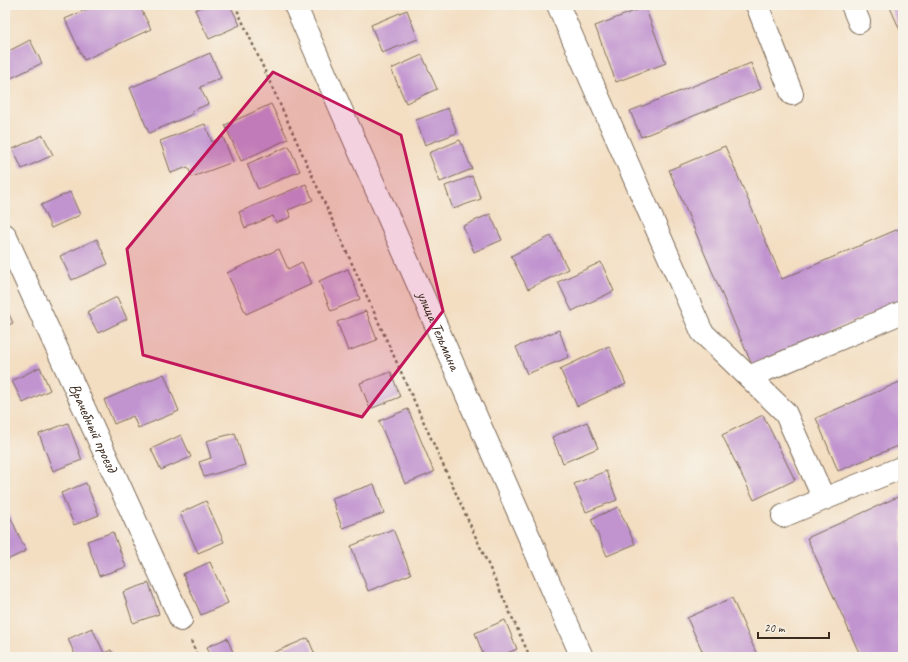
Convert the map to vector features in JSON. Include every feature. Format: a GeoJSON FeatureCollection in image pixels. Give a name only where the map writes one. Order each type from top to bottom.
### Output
{"type":"FeatureCollection","features":[{"type":"Feature","properties":{"kind":"street","name":"улица Тельмана"},"geometry":{"type":"LineString","coordinates":[[295,5],[582,657]]}},
{"type":"Feature","properties":{"kind":"street"},"geometry":{"type":"LineString","coordinates":[[558,5],[702,332],[785,412],[824,499]]}},
{"type":"Feature","properties":{"kind":"street"},"geometry":{"type":"LineString","coordinates":[[757,5],[792,94]]}},
{"type":"Feature","properties":{"kind":"street","name":"Врачебный проезд"},"geometry":{"type":"LineString","coordinates":[[5,235],[182,620]]}},
{"type":"Feature","properties":{"kind":"street"},"geometry":{"type":"LineString","coordinates":[[749,377],[903,312]]}},
{"type":"Feature","properties":{"kind":"street"},"geometry":{"type":"LineString","coordinates":[[783,516],[903,467]]}},
{"type":"Feature","properties":{"kind":"path"},"geometry":{"type":"LineString","coordinates":[[235,5],[530,657]]}},
{"type":"Feature","properties":{"kind":"highlighted area"},"geometry":{"type":"Polygon","coordinates":[[[273,72],[401,135],[443,311],[362,417],[143,355],[127,249],[273,72]]]}},
{"type":"Feature","properties":{"kind":"building"},"geometry":{"type":"Polygon","coordinates":[[[96,5],[139,5],[151,29],[84,60],[65,19],[96,5]]]}},
{"type":"Feature","properties":{"kind":"building"},"geometry":{"type":"Polygon","coordinates":[[[206,5],[230,5],[240,25],[209,39],[195,10],[206,5]]]}},
{"type":"Feature","properties":{"kind":"building"},"geometry":{"type":"Polygon","coordinates":[[[889,5],[903,5],[903,37],[889,5]]]}},
{"type":"Feature","properties":{"kind":"building"},"geometry":{"type":"Polygon","coordinates":[[[645,7],[666,63],[616,82],[595,26],[645,7]]]}},
{"type":"Feature","properties":{"kind":"building"},"geometry":{"type":"Polygon","coordinates":[[[407,10],[418,39],[382,53],[371,25],[407,10]]]}},
{"type":"Feature","properties":{"kind":"building"},"geometry":{"type":"Polygon","coordinates":[[[30,40],[42,63],[5,81],[5,53],[30,40]]]}},
{"type":"Feature","properties":{"kind":"building"},"geometry":{"type":"Polygon","coordinates":[[[210,53],[221,78],[200,87],[208,104],[192,111],[193,114],[149,133],[130,88],[210,53]]]}},
{"type":"Feature","properties":{"kind":"building"},"geometry":{"type":"Polygon","coordinates":[[[422,55],[437,89],[406,103],[391,69],[422,55]]]}},
{"type":"Feature","properties":{"kind":"building"},"geometry":{"type":"Polygon","coordinates":[[[751,63],[761,89],[641,137],[630,111],[751,63]]]}},
{"type":"Feature","properties":{"kind":"building"},"geometry":{"type":"Polygon","coordinates":[[[271,104],[288,139],[241,161],[225,125],[271,104]]]}},
{"type":"Feature","properties":{"kind":"building"},"geometry":{"type":"Polygon","coordinates":[[[448,108],[457,133],[425,145],[416,120],[448,108]]]}},
{"type":"Feature","properties":{"kind":"building"},"geometry":{"type":"Polygon","coordinates":[[[205,124],[212,142],[223,137],[233,162],[192,177],[188,167],[171,173],[160,141],[205,124]]]}},
{"type":"Feature","properties":{"kind":"building"},"geometry":{"type":"Polygon","coordinates":[[[43,135],[53,155],[22,169],[13,149],[43,135]]]}},
{"type":"Feature","properties":{"kind":"building"},"geometry":{"type":"Polygon","coordinates":[[[460,140],[472,169],[440,182],[429,153],[460,140]]]}},
{"type":"Feature","properties":{"kind":"building"},"geometry":{"type":"Polygon","coordinates":[[[289,146],[300,171],[258,189],[247,164],[289,146]]]}},
{"type":"Feature","properties":{"kind":"building"},"geometry":{"type":"Polygon","coordinates":[[[725,146],[782,279],[903,227],[903,300],[752,365],[669,170],[725,146]]]}},
{"type":"Feature","properties":{"kind":"building"},"geometry":{"type":"Polygon","coordinates":[[[472,176],[481,199],[453,209],[445,186],[472,176]]]}},
{"type":"Feature","properties":{"kind":"building"},"geometry":{"type":"Polygon","coordinates":[[[306,184],[313,200],[288,210],[291,217],[276,223],[273,216],[245,228],[239,212],[306,184]]]}},
{"type":"Feature","properties":{"kind":"building"},"geometry":{"type":"Polygon","coordinates":[[[70,192],[80,215],[51,228],[41,205],[70,192]]]}},
{"type":"Feature","properties":{"kind":"building"},"geometry":{"type":"Polygon","coordinates":[[[490,214],[502,240],[474,252],[463,226],[490,214]]]}},
{"type":"Feature","properties":{"kind":"building"},"geometry":{"type":"Polygon","coordinates":[[[551,236],[568,269],[528,289],[511,256],[551,236]]]}},
{"type":"Feature","properties":{"kind":"building"},"geometry":{"type":"Polygon","coordinates":[[[97,239],[108,264],[72,280],[60,256],[97,239]]]}},
{"type":"Feature","properties":{"kind":"building"},"geometry":{"type":"Polygon","coordinates":[[[279,249],[288,269],[302,262],[312,284],[246,314],[227,273],[279,249]]]}},
{"type":"Feature","properties":{"kind":"building"},"geometry":{"type":"Polygon","coordinates":[[[601,262],[614,291],[572,311],[558,282],[601,262]]]}},
{"type":"Feature","properties":{"kind":"building"},"geometry":{"type":"Polygon","coordinates":[[[348,269],[360,299],[331,311],[319,281],[348,269]]]}},
{"type":"Feature","properties":{"kind":"building"},"geometry":{"type":"Polygon","coordinates":[[[117,297],[127,319],[98,333],[87,312],[117,297]]]}},
{"type":"Feature","properties":{"kind":"building"},"geometry":{"type":"Polygon","coordinates":[[[5,305],[13,323],[5,327],[5,305]]]}},
{"type":"Feature","properties":{"kind":"building"},"geometry":{"type":"Polygon","coordinates":[[[366,311],[377,340],[348,351],[337,322],[366,311]]]}},
{"type":"Feature","properties":{"kind":"building"},"geometry":{"type":"Polygon","coordinates":[[[559,330],[569,357],[527,374],[516,347],[559,330]]]}},
{"type":"Feature","properties":{"kind":"building"},"geometry":{"type":"Polygon","coordinates":[[[609,346],[626,384],[577,406],[560,369],[609,346]]]}},
{"type":"Feature","properties":{"kind":"building"},"geometry":{"type":"Polygon","coordinates":[[[40,367],[50,390],[23,403],[12,381],[40,367]]]}},
{"type":"Feature","properties":{"kind":"building"},"geometry":{"type":"Polygon","coordinates":[[[391,372],[400,397],[370,409],[360,383],[391,372]]]}},
{"type":"Feature","properties":{"kind":"building"},"geometry":{"type":"Polygon","coordinates":[[[164,374],[179,411],[138,428],[133,416],[114,424],[104,400],[164,374]]]}},
{"type":"Feature","properties":{"kind":"building"},"geometry":{"type":"Polygon","coordinates":[[[902,381],[903,444],[838,471],[816,418],[902,381]]]}},
{"type":"Feature","properties":{"kind":"building"},"geometry":{"type":"Polygon","coordinates":[[[408,409],[434,472],[405,484],[379,421],[408,409]]]}},
{"type":"Feature","properties":{"kind":"building"},"geometry":{"type":"Polygon","coordinates":[[[763,415],[795,480],[754,500],[722,435],[763,415]]]}},
{"type":"Feature","properties":{"kind":"building"},"geometry":{"type":"Polygon","coordinates":[[[587,422],[598,448],[563,463],[552,437],[587,422]]]}},
{"type":"Feature","properties":{"kind":"building"},"geometry":{"type":"Polygon","coordinates":[[[68,423],[82,460],[53,471],[39,434],[68,423]]]}},
{"type":"Feature","properties":{"kind":"building"},"geometry":{"type":"Polygon","coordinates":[[[235,433],[245,465],[204,477],[199,462],[211,458],[206,441],[235,433]]]}},
{"type":"Feature","properties":{"kind":"building"},"geometry":{"type":"Polygon","coordinates":[[[181,435],[191,457],[161,470],[151,449],[181,435]]]}},
{"type":"Feature","properties":{"kind":"building"},"geometry":{"type":"Polygon","coordinates":[[[606,471],[617,500],[586,512],[574,484],[606,471]]]}},
{"type":"Feature","properties":{"kind":"building"},"geometry":{"type":"Polygon","coordinates":[[[86,483],[99,515],[74,525],[61,493],[86,483]]]}},
{"type":"Feature","properties":{"kind":"building"},"geometry":{"type":"Polygon","coordinates":[[[374,484],[384,513],[342,528],[332,498],[374,484]]]}},
{"type":"Feature","properties":{"kind":"building"},"geometry":{"type":"Polygon","coordinates":[[[902,495],[903,657],[861,657],[807,538],[902,495]]]}},
{"type":"Feature","properties":{"kind":"building"},"geometry":{"type":"Polygon","coordinates":[[[206,501],[224,542],[198,553],[180,513],[206,501]]]}},
{"type":"Feature","properties":{"kind":"building"},"geometry":{"type":"Polygon","coordinates":[[[618,507],[635,544],[607,556],[591,519],[618,507]]]}},
{"type":"Feature","properties":{"kind":"building"},"geometry":{"type":"Polygon","coordinates":[[[9,514],[26,551],[5,561],[5,516],[9,514]]]}},
{"type":"Feature","properties":{"kind":"building"},"geometry":{"type":"Polygon","coordinates":[[[393,529],[411,574],[368,591],[351,546],[393,529]]]}},
{"type":"Feature","properties":{"kind":"building"},"geometry":{"type":"Polygon","coordinates":[[[113,532],[126,567],[99,576],[87,541],[113,532]]]}},
{"type":"Feature","properties":{"kind":"building"},"geometry":{"type":"Polygon","coordinates":[[[210,562],[228,603],[201,615],[183,574],[210,562]]]}},
{"type":"Feature","properties":{"kind":"building"},"geometry":{"type":"Polygon","coordinates":[[[149,583],[159,614],[133,623],[123,592],[149,583]]]}},
{"type":"Feature","properties":{"kind":"building"},"geometry":{"type":"Polygon","coordinates":[[[732,598],[758,657],[705,657],[687,618],[732,598]]]}},
{"type":"Feature","properties":{"kind":"building"},"geometry":{"type":"Polygon","coordinates":[[[505,620],[517,649],[498,657],[484,657],[475,633],[505,620]]]}},
{"type":"Feature","properties":{"kind":"building"},"geometry":{"type":"Polygon","coordinates":[[[92,628],[104,653],[111,650],[114,657],[76,657],[68,639],[92,628]]]}},
{"type":"Feature","properties":{"kind":"building"},"geometry":{"type":"Polygon","coordinates":[[[227,638],[235,657],[211,657],[207,647],[227,638]]]}},
{"type":"Feature","properties":{"kind":"building"},"geometry":{"type":"Polygon","coordinates":[[[308,638],[316,657],[263,657],[308,638]]]}}]}
